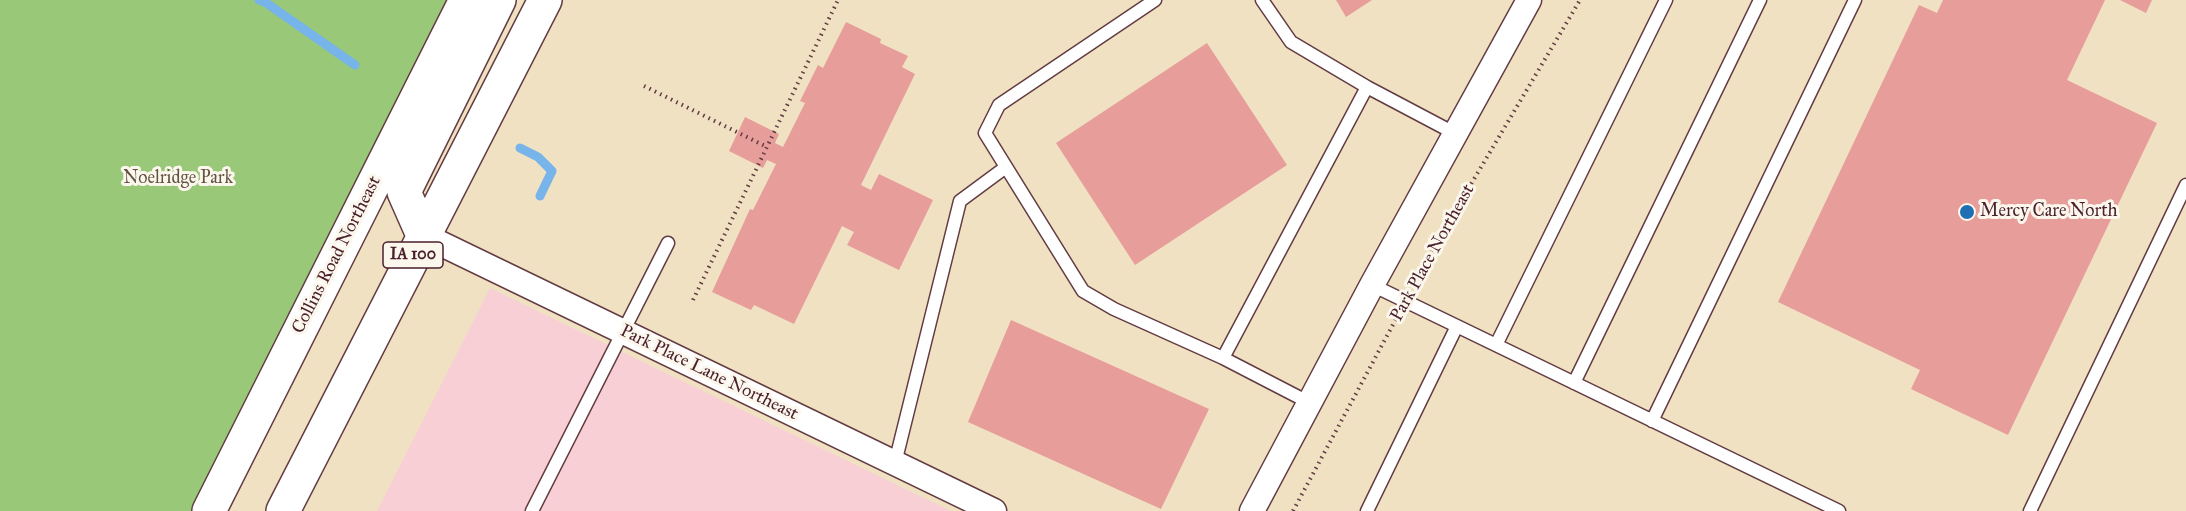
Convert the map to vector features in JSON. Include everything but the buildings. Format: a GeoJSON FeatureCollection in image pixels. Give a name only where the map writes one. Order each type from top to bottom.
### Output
{"type":"FeatureCollection","features":[{"type":"Feature","properties":{"kind":"highway","name":"Collins Road Northeast"},"geometry":{"type":"LineString","coordinates":[[209,511],[466,0]]}},
{"type":"Feature","properties":{"kind":"highway","name":"Collins Road Northeast"},"geometry":{"type":"LineString","coordinates":[[423,235],[404,192],[499,0]]}},
{"type":"Feature","properties":{"kind":"highway","name":"IA 100"},"geometry":{"type":"LineString","coordinates":[[284,511],[545,0]]}},
{"type":"Feature","properties":{"kind":"street","name":"Park Place Northeast"},"geometry":{"type":"LineString","coordinates":[[1252,511],[1372,285],[1529,0]]}},
{"type":"Feature","properties":{"kind":"street","name":"Park Place Lane Northeast"},"geometry":{"type":"LineString","coordinates":[[423,235],[994,511]]}},
{"type":"Feature","properties":{"kind":"lane"},"geometry":{"type":"LineString","coordinates":[[1155,0],[999,105],[985,133],[1083,291],[1114,309],[1222,358],[1310,403]]}},
{"type":"Feature","properties":{"kind":"lane"},"geometry":{"type":"LineString","coordinates":[[1262,0],[1291,42],[1367,87],[1456,134]]}},
{"type":"Feature","properties":{"kind":"lane"},"geometry":{"type":"LineString","coordinates":[[1496,345],[1666,0]]}},
{"type":"Feature","properties":{"kind":"lane"},"geometry":{"type":"LineString","coordinates":[[1574,383],[1760,0]]}},
{"type":"Feature","properties":{"kind":"lane"},"geometry":{"type":"LineString","coordinates":[[1652,421],[1855,0]]}},
{"type":"Feature","properties":{"kind":"lane"},"geometry":{"type":"LineString","coordinates":[[1222,358],[1367,87]]}},
{"type":"Feature","properties":{"kind":"lane"},"geometry":{"type":"LineString","coordinates":[[895,463],[960,201],[1005,167]]}},
{"type":"Feature","properties":{"kind":"lane"},"geometry":{"type":"LineString","coordinates":[[2030,511],[2186,185]]}},
{"type":"Feature","properties":{"kind":"lane"},"geometry":{"type":"LineString","coordinates":[[532,511],[668,243]]}},
{"type":"Feature","properties":{"kind":"lane"},"geometry":{"type":"LineString","coordinates":[[1372,285],[1839,511]]}},
{"type":"Feature","properties":{"kind":"lane"},"geometry":{"type":"LineString","coordinates":[[1367,511],[1457,326]]}},
{"type":"Feature","properties":{"kind":"path"},"geometry":{"type":"LineString","coordinates":[[693,300],[838,0]]}},
{"type":"Feature","properties":{"kind":"path","name":"Park Place Northeast"},"geometry":{"type":"LineString","coordinates":[[1293,511],[1432,250],[1580,0]]}},
{"type":"Feature","properties":{"kind":"path"},"geometry":{"type":"LineString","coordinates":[[644,86],[767,147]]}},
{"type":"Feature","properties":{"kind":"shaded area"},"geometry":{"type":"Polygon","coordinates":[[[490,288],[951,511],[377,511],[490,288]]]}},
{"type":"Feature","properties":{"kind":"green space","name":"Noelridge Park"},"geometry":{"type":"Polygon","coordinates":[[[0,0],[466,0],[209,511],[0,511],[0,0]]]}},
{"type":"Feature","properties":{"kind":"waterway"},"geometry":{"type":"LineString","coordinates":[[259,0],[355,65]]}},
{"type":"Feature","properties":{"kind":"waterway"},"geometry":{"type":"LineString","coordinates":[[520,148],[538,157],[552,171],[540,196]]}},
{"type":"Feature","properties":{"kind":"place","name":"Mercy Care North"},"geometry":{"type":"Point","coordinates":[1967,212]}}]}
